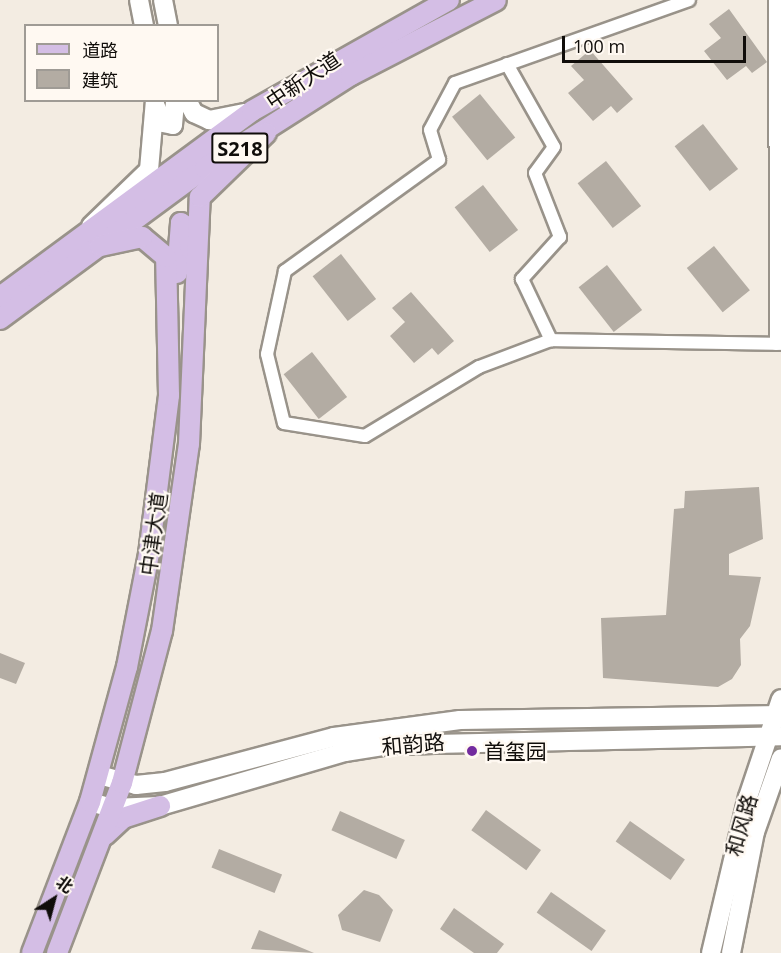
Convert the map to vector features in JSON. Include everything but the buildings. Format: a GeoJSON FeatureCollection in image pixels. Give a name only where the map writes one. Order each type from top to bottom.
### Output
{"type":"FeatureCollection","features":[{"type":"Feature","properties":{"kind":"main road"},"geometry":{"type":"LineString","coordinates":[[139,0],[144,24]]}},
{"type":"Feature","properties":{"kind":"main road","name":"中新大道"},"geometry":{"type":"LineString","coordinates":[[0,320],[94,238],[252,111],[449,0]]}},
{"type":"Feature","properties":{"kind":"main road","name":"中新大道"},"geometry":{"type":"LineString","coordinates":[[0,297],[205,168],[266,133],[351,75],[496,0]]}},
{"type":"Feature","properties":{"kind":"main road"},"geometry":{"type":"LineString","coordinates":[[155,102],[163,123],[172,124],[175,102]]}},
{"type":"Feature","properties":{"kind":"main road"},"geometry":{"type":"LineString","coordinates":[[94,238],[109,203],[149,170],[155,102]]}},
{"type":"Feature","properties":{"kind":"main road"},"geometry":{"type":"LineString","coordinates":[[188,102],[194,113],[209,120],[252,111]]}},
{"type":"Feature","properties":{"kind":"main road","name":"中津大道"},"geometry":{"type":"LineString","coordinates":[[32,953],[75,842],[122,783],[157,652],[177,542],[197,333],[200,197],[266,133]]}},
{"type":"Feature","properties":{"kind":"main road"},"geometry":{"type":"LineString","coordinates":[[171,336],[181,223],[190,233],[197,333]]}},
{"type":"Feature","properties":{"kind":"main road","name":"中津大道"},"geometry":{"type":"LineString","coordinates":[[57,953],[99,845],[106,805],[99,776],[149,554],[171,336],[166,256],[159,246],[130,236],[94,238]]}},
{"type":"Feature","properties":{"kind":"main road","name":"和韵路"},"geometry":{"type":"LineString","coordinates":[[99,776],[122,783],[165,782],[334,736],[398,726],[460,720],[779,710]]}},
{"type":"Feature","properties":{"kind":"main road","name":"和风路"},"geometry":{"type":"LineString","coordinates":[[711,953],[730,863],[775,736],[779,710]]}},
{"type":"Feature","properties":{"kind":"main road","name":"和韵路"},"geometry":{"type":"LineString","coordinates":[[106,805],[160,806],[345,752],[390,745],[775,736]]}},
{"type":"Feature","properties":{"kind":"main road","name":"和风路"},"geometry":{"type":"LineString","coordinates":[[731,953],[755,832],[781,758]]}},
{"type":"Feature","properties":{"kind":"main road"},"geometry":{"type":"LineString","coordinates":[[106,805],[165,782]]}},
{"type":"Feature","properties":{"kind":"main road"},"geometry":{"type":"LineString","coordinates":[[99,845],[123,818],[160,806]]}},
{"type":"Feature","properties":{"kind":"street"},"geometry":{"type":"LineString","coordinates":[[689,0],[455,83],[430,130],[439,160],[285,271],[267,354],[284,423],[365,436],[479,367],[551,340],[778,344],[775,0]]}},
{"type":"Feature","properties":{"kind":"street"},"geometry":{"type":"LineString","coordinates":[[507,64],[554,147],[535,173],[560,237],[522,279],[551,340]]}},
{"type":"Feature","properties":{"kind":"place","name":"首玺园"},"geometry":{"type":"Point","coordinates":[472,751]}}]}
